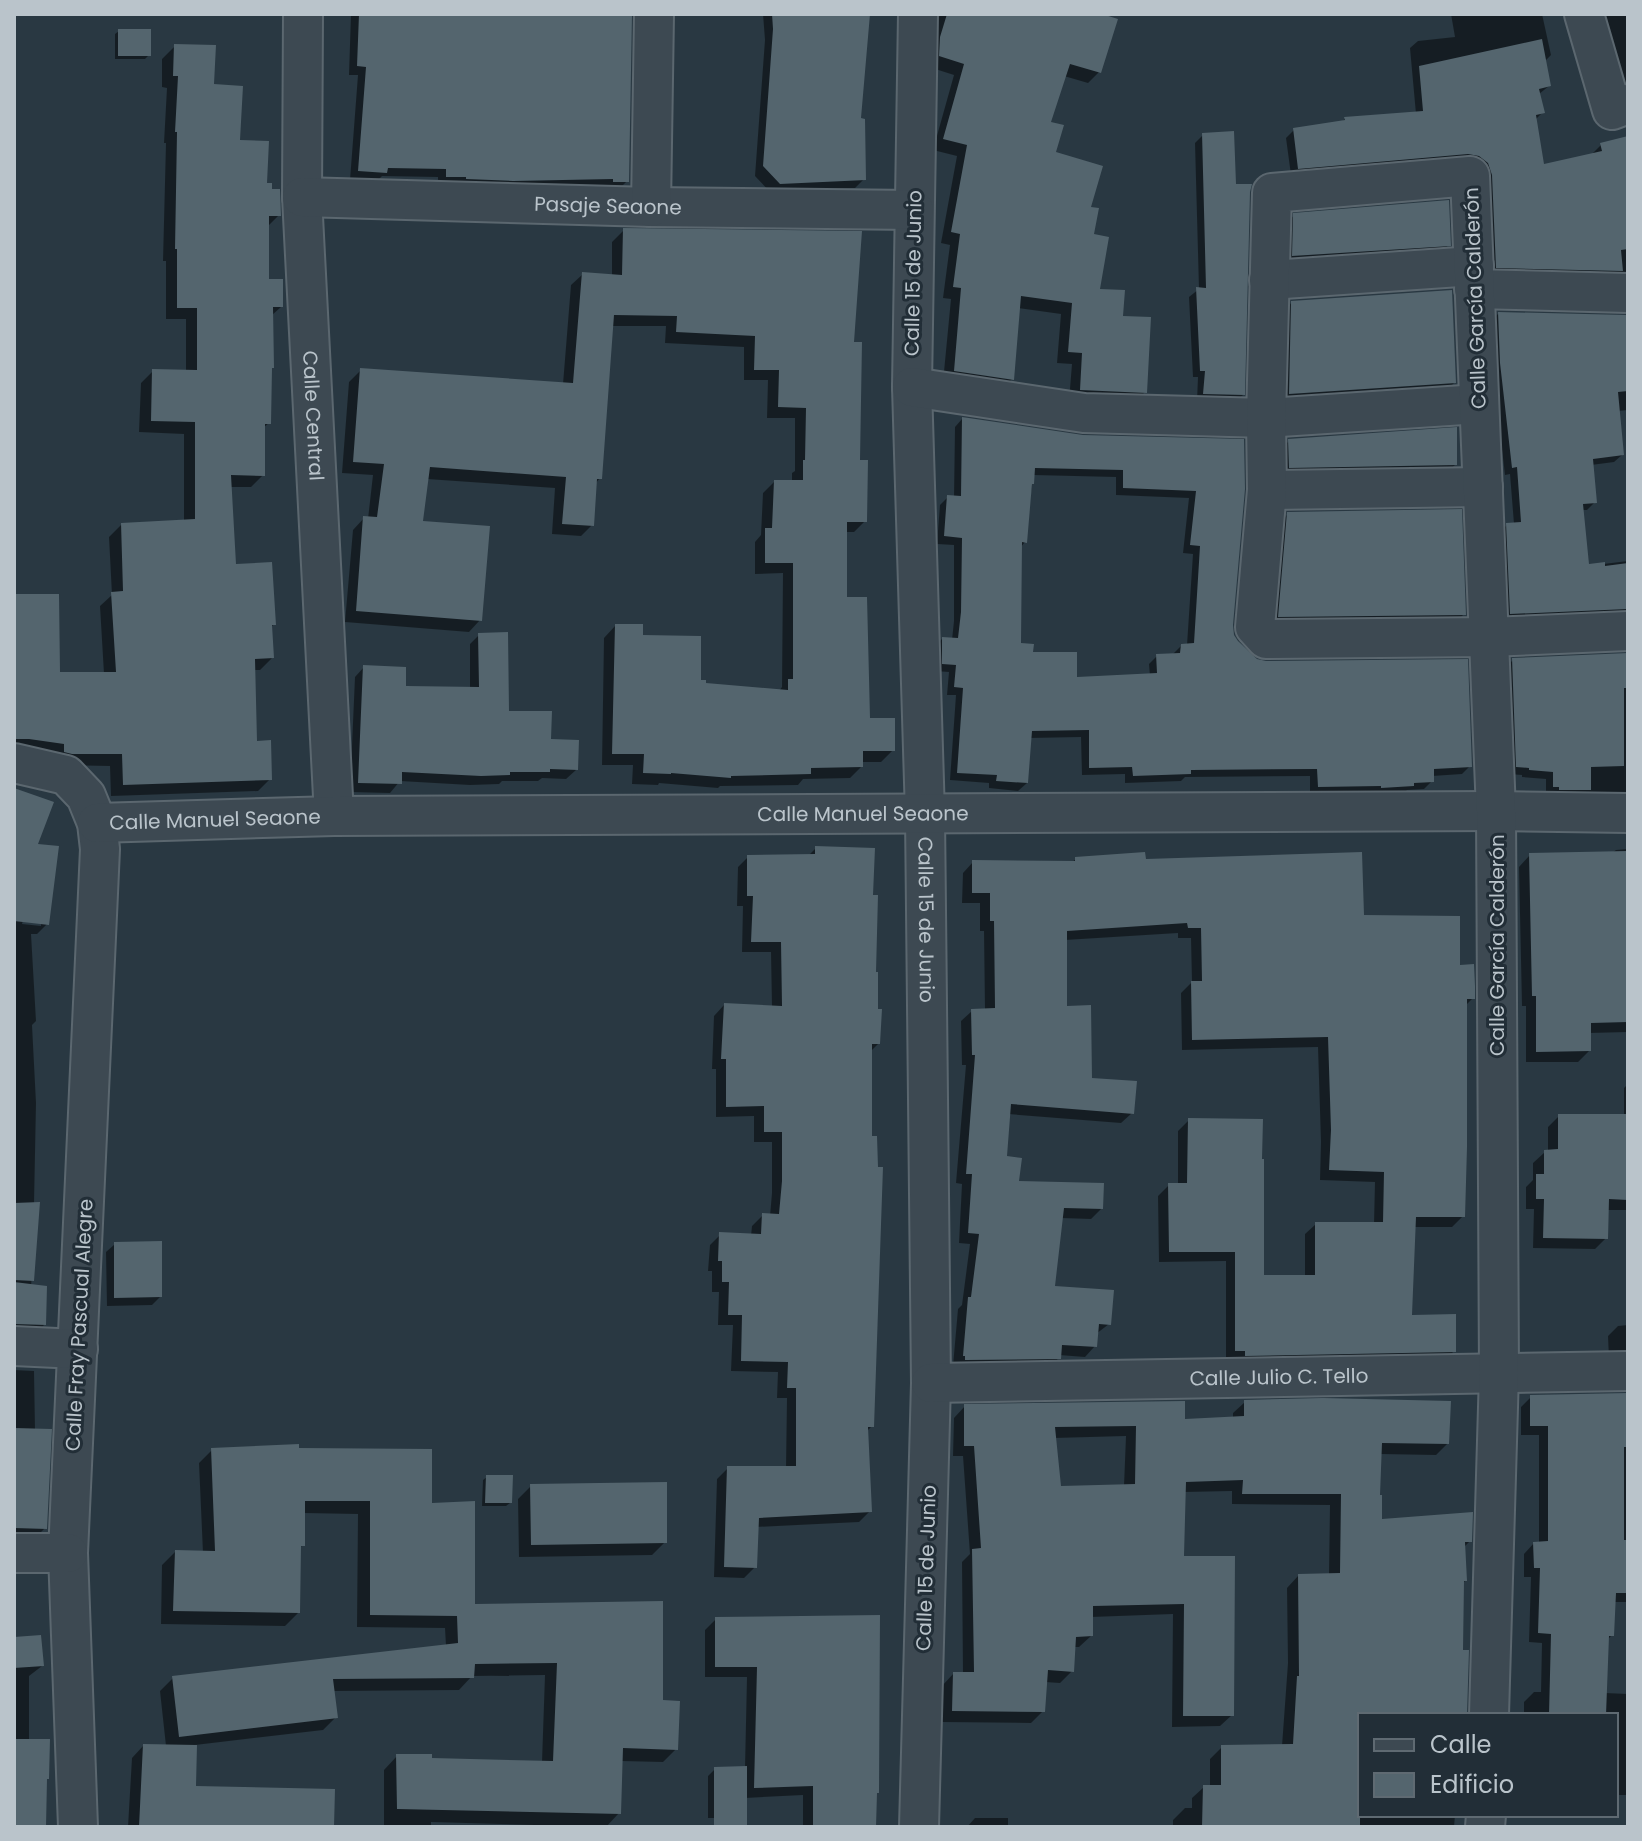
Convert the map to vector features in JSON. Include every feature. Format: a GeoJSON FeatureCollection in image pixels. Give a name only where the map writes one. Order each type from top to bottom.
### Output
{"type":"FeatureCollection","features":[{"type":"Feature","properties":{"kind":"street","name":"Calle Central"},"geometry":{"type":"LineString","coordinates":[[303,14],[302,197],[334,816]]}},
{"type":"Feature","properties":{"kind":"street"},"geometry":{"type":"LineString","coordinates":[[651,207],[654,14]]}},
{"type":"Feature","properties":{"kind":"street","name":"Calle 15 de Junio"},"geometry":{"type":"LineString","coordinates":[[918,14],[912,387],[925,815],[931,1383],[919,1827]]}},
{"type":"Feature","properties":{"kind":"street"},"geometry":{"type":"LineString","coordinates":[[1584,14],[1620,107]]}},
{"type":"Feature","properties":{"kind":"street","name":"Calle García Calderón"},"geometry":{"type":"LineString","coordinates":[[1269,280],[1272,193],[1470,176],[1496,811],[1499,1373],[1489,1713]]}},
{"type":"Feature","properties":{"kind":"street","name":"Pasaje Seaone"},"geometry":{"type":"LineString","coordinates":[[302,197],[651,207],[914,210]]}},
{"type":"Feature","properties":{"kind":"street"},"geometry":{"type":"LineString","coordinates":[[1628,293],[1474,278],[1269,280],[1267,490],[1255,627],[1266,639],[1489,637],[1628,631]]}},
{"type":"Feature","properties":{"kind":"street"},"geometry":{"type":"LineString","coordinates":[[912,387],[1084,413],[1266,418],[1479,404]]}},
{"type":"Feature","properties":{"kind":"street"},"geometry":{"type":"LineString","coordinates":[[1267,490],[1483,487]]}},
{"type":"Feature","properties":{"kind":"street"},"geometry":{"type":"LineString","coordinates":[[14,763],[66,775],[86,796],[97,823]]}},
{"type":"Feature","properties":{"kind":"street","name":"Calle Manuel Seaone"},"geometry":{"type":"LineString","coordinates":[[97,823],[334,816],[1628,813]]}},
{"type":"Feature","properties":{"kind":"street","name":"Calle Fray Pascual Alegre"},"geometry":{"type":"LineString","coordinates":[[78,1827],[68,1553],[100,849],[97,823]]}},
{"type":"Feature","properties":{"kind":"street"},"geometry":{"type":"LineString","coordinates":[[14,1346],[78,1349]]}},
{"type":"Feature","properties":{"kind":"street","name":"Calle Julio C. Tello"},"geometry":{"type":"LineString","coordinates":[[931,1383],[1628,1371]]}},
{"type":"Feature","properties":{"kind":"street"},"geometry":{"type":"LineString","coordinates":[[14,1553],[68,1553]]}},
{"type":"Feature","properties":{"kind":"building"},"geometry":{"type":"Polygon","coordinates":[[[359,14],[632,14],[629,182],[613,182],[613,179],[466,179],[446,177],[446,169],[388,168],[387,173],[358,171],[366,67],[357,66],[359,14]]]}},
{"type":"Feature","properties":{"kind":"building"},"geometry":{"type":"Polygon","coordinates":[[[772,14],[870,14],[861,118],[865,119],[866,180],[780,184],[763,166],[772,14]]]}},
{"type":"Feature","properties":{"kind":"building"},"geometry":{"type":"Polygon","coordinates":[[[947,14],[1102,14],[1118,19],[1101,73],[1070,64],[1051,122],[1064,125],[1056,152],[1103,166],[1091,207],[1099,208],[1094,234],[1109,237],[1100,289],[1125,290],[1123,316],[1151,317],[1147,393],[1080,390],[1082,353],[1068,352],[1072,303],[1021,296],[1014,380],[954,371],[961,288],[953,287],[960,234],[951,232],[967,145],[943,139],[964,64],[939,56],[940,37],[947,14]]]}},
{"type":"Feature","properties":{"kind":"building"},"geometry":{"type":"Polygon","coordinates":[[[118,29],[151,29],[151,56],[118,56],[118,29]]]}},
{"type":"Feature","properties":{"kind":"building"},"geometry":{"type":"Polygon","coordinates":[[[1542,39],[1551,86],[1539,89],[1545,113],[1536,115],[1544,164],[1602,151],[1600,143],[1628,136],[1628,249],[1621,250],[1623,271],[1496,268],[1492,175],[1488,163],[1479,156],[1468,154],[1298,169],[1293,128],[1345,120],[1344,117],[1423,111],[1419,66],[1542,39]]]}},
{"type":"Feature","properties":{"kind":"building"},"geometry":{"type":"Polygon","coordinates":[[[174,44],[216,45],[214,84],[243,86],[240,140],[269,141],[267,183],[272,183],[272,189],[280,189],[281,216],[269,216],[269,279],[283,279],[283,307],[273,307],[274,368],[271,424],[265,424],[265,476],[231,475],[236,564],[272,562],[276,625],[272,625],[274,658],[255,659],[257,741],[271,740],[272,780],[123,785],[122,754],[72,754],[64,752],[64,744],[14,739],[14,594],[59,594],[60,672],[116,672],[111,592],[123,591],[121,523],[195,519],[195,422],[151,421],[152,369],[197,370],[197,308],[177,308],[175,132],[178,76],[173,76],[174,44]]]}},
{"type":"Feature","properties":{"kind":"building"},"geometry":{"type":"Polygon","coordinates":[[[1234,131],[1236,184],[1252,184],[1245,395],[1203,394],[1205,371],[1200,371],[1196,287],[1206,288],[1202,133],[1234,131]]]}},
{"type":"Feature","properties":{"kind":"building"},"geometry":{"type":"Polygon","coordinates":[[[1449,200],[1451,246],[1292,256],[1293,213],[1449,200]]]}},
{"type":"Feature","properties":{"kind":"building"},"geometry":{"type":"Polygon","coordinates":[[[623,228],[862,231],[854,342],[862,342],[860,460],[868,460],[867,522],[847,522],[847,597],[867,597],[870,718],[895,718],[895,751],[863,751],[863,767],[811,768],[811,774],[731,778],[643,773],[644,754],[612,754],[615,624],[643,624],[643,635],[701,636],[701,680],[706,680],[706,683],[788,690],[788,679],[793,679],[793,563],[765,563],[765,528],[772,528],[774,480],[803,480],[806,408],[778,407],[779,370],[754,370],[755,336],[676,332],[677,316],[614,315],[602,479],[597,479],[594,526],[562,524],[566,477],[430,467],[423,521],[490,526],[482,621],[356,611],[363,516],[377,517],[384,464],[353,462],[360,368],[573,383],[582,272],[622,275],[623,228]]]}},
{"type":"Feature","properties":{"kind":"building"},"geometry":{"type":"Polygon","coordinates":[[[1452,290],[1456,383],[1289,394],[1291,301],[1452,290]]]}},
{"type":"Feature","properties":{"kind":"building"},"geometry":{"type":"Polygon","coordinates":[[[1498,312],[1627,315],[1628,391],[1618,392],[1624,455],[1593,459],[1597,503],[1583,504],[1589,564],[1605,562],[1605,566],[1628,563],[1628,609],[1510,614],[1506,523],[1521,522],[1517,467],[1512,468],[1500,363],[1498,312]]]}},
{"type":"Feature","properties":{"kind":"building"},"geometry":{"type":"Polygon","coordinates":[[[962,417],[1083,435],[1244,439],[1245,489],[1233,625],[1238,641],[1257,659],[1266,661],[1468,659],[1472,767],[1434,769],[1434,782],[1381,788],[1318,787],[1317,769],[1191,770],[1191,774],[1133,776],[1132,767],[1089,768],[1089,730],[1032,731],[1028,783],[996,781],[997,775],[957,773],[963,688],[954,687],[956,665],[942,664],[942,637],[958,638],[962,538],[944,536],[947,495],[961,496],[962,417]],[[1035,468],[1027,543],[1022,542],[1021,643],[1034,644],[1033,652],[1077,652],[1077,677],[1157,673],[1156,654],[1180,653],[1181,644],[1194,643],[1200,546],[1190,545],[1196,491],[1123,488],[1123,470],[1035,468]]]}},
{"type":"Feature","properties":{"kind":"building"},"geometry":{"type":"Polygon","coordinates":[[[1457,427],[1457,465],[1289,468],[1288,439],[1457,427]]]}},
{"type":"Feature","properties":{"kind":"building"},"geometry":{"type":"Polygon","coordinates":[[[1462,509],[1466,615],[1278,617],[1287,512],[1462,509]]]}},
{"type":"Feature","properties":{"kind":"building"},"geometry":{"type":"Polygon","coordinates":[[[508,632],[509,711],[552,711],[551,739],[579,740],[578,770],[550,769],[550,772],[481,776],[402,772],[402,784],[358,783],[363,665],[406,667],[406,686],[479,687],[478,633],[508,632]]]}},
{"type":"Feature","properties":{"kind":"building"},"geometry":{"type":"Polygon","coordinates":[[[1628,653],[1628,688],[1624,688],[1624,766],[1591,767],[1591,790],[1559,790],[1559,787],[1553,787],[1553,772],[1516,767],[1512,658],[1628,653]]]}},
{"type":"Feature","properties":{"kind":"building"},"geometry":{"type":"Polygon","coordinates":[[[14,788],[54,802],[38,844],[59,846],[49,925],[14,921],[14,788]]]}},
{"type":"Feature","properties":{"kind":"building"},"geometry":{"type":"Polygon","coordinates":[[[815,846],[875,848],[873,895],[878,895],[876,972],[878,1009],[882,1009],[880,1044],[872,1044],[872,1136],[877,1136],[878,1167],[883,1167],[874,1427],[868,1427],[872,1512],[759,1518],[757,1568],[724,1567],[727,1466],[796,1466],[796,1388],[787,1388],[788,1362],[741,1361],[742,1315],[728,1315],[729,1282],[722,1282],[722,1261],[718,1261],[719,1232],[761,1234],[762,1213],[779,1214],[782,1132],[764,1132],[764,1106],[726,1107],[726,1059],[721,1059],[724,1003],[782,1006],[781,942],[751,942],[753,896],[747,896],[747,855],[815,854],[815,846]]]}},
{"type":"Feature","properties":{"kind":"building"},"geometry":{"type":"Polygon","coordinates":[[[1628,851],[1628,1022],[1591,1023],[1591,1051],[1536,1052],[1529,853],[1628,851]]]}},
{"type":"Feature","properties":{"kind":"building"},"geometry":{"type":"Polygon","coordinates":[[[1145,852],[1146,859],[1362,852],[1364,915],[1460,916],[1460,965],[1474,964],[1475,986],[1475,999],[1467,999],[1465,1217],[1416,1217],[1412,1315],[1456,1314],[1456,1352],[1245,1356],[1245,1351],[1235,1351],[1235,1252],[1169,1252],[1168,1183],[1187,1183],[1188,1118],[1263,1119],[1264,1275],[1315,1275],[1315,1222],[1383,1222],[1384,1172],[1329,1170],[1328,1037],[1192,1040],[1191,981],[1202,981],[1201,928],[1188,928],[1187,923],[1067,931],[1067,1006],[1091,1005],[1092,1078],[1137,1081],[1134,1114],[1011,1104],[1007,1156],[1022,1158],[1019,1181],[1104,1183],[1103,1209],[1064,1208],[1055,1286],[1114,1290],[1111,1325],[1099,1324],[1097,1347],[1062,1345],[1061,1359],[965,1360],[968,1297],[971,1297],[979,1234],[968,1233],[972,1174],[966,1174],[975,1055],[972,1055],[971,1009],[995,1008],[994,921],[990,921],[990,893],[972,893],[972,860],[1075,861],[1075,857],[1145,852]]]}},
{"type":"Feature","properties":{"kind":"building"},"geometry":{"type":"Polygon","coordinates":[[[1558,1114],[1627,1114],[1628,1200],[1609,1199],[1608,1239],[1543,1238],[1544,1199],[1536,1199],[1536,1174],[1544,1174],[1544,1150],[1558,1149],[1558,1114]]]}},
{"type":"Feature","properties":{"kind":"building"},"geometry":{"type":"Polygon","coordinates":[[[40,1202],[34,1281],[14,1280],[14,1203],[40,1202]]]}},
{"type":"Feature","properties":{"kind":"building"},"geometry":{"type":"Polygon","coordinates":[[[162,1241],[162,1297],[114,1298],[114,1242],[162,1241]]]}},
{"type":"Feature","properties":{"kind":"building"},"geometry":{"type":"Polygon","coordinates":[[[14,1282],[47,1286],[46,1325],[14,1324],[14,1282]]]}},
{"type":"Feature","properties":{"kind":"building"},"geometry":{"type":"Polygon","coordinates":[[[1628,1393],[1628,1447],[1624,1447],[1624,1540],[1628,1540],[1628,1593],[1616,1593],[1614,1636],[1609,1636],[1606,1713],[1549,1713],[1551,1634],[1538,1633],[1540,1568],[1534,1568],[1533,1542],[1548,1541],[1548,1426],[1530,1426],[1530,1395],[1628,1393]]]}},
{"type":"Feature","properties":{"kind":"building"},"geometry":{"type":"Polygon","coordinates":[[[1244,1400],[1451,1401],[1449,1444],[1382,1443],[1380,1495],[1382,1519],[1473,1512],[1472,1542],[1465,1542],[1467,1581],[1464,1581],[1463,1650],[1469,1650],[1467,1713],[1358,1713],[1360,1827],[1202,1827],[1203,1785],[1221,1785],[1221,1745],[1293,1744],[1299,1676],[1298,1574],[1340,1573],[1341,1494],[1242,1494],[1243,1480],[1186,1482],[1184,1556],[1235,1556],[1234,1716],[1183,1716],[1184,1604],[1093,1606],[1093,1636],[1076,1637],[1074,1672],[1048,1670],[1045,1712],[952,1711],[953,1672],[974,1672],[972,1549],[981,1548],[974,1446],[964,1446],[964,1404],[1185,1401],[1185,1419],[1244,1416],[1244,1400]],[[1136,1426],[1055,1427],[1061,1486],[1135,1484],[1136,1426]]]}},
{"type":"Feature","properties":{"kind":"building"},"geometry":{"type":"Polygon","coordinates":[[[14,1428],[52,1429],[47,1529],[14,1528],[14,1428]]]}},
{"type":"Feature","properties":{"kind":"building"},"geometry":{"type":"Polygon","coordinates":[[[299,1444],[299,1448],[432,1449],[432,1503],[475,1501],[475,1604],[663,1601],[663,1700],[680,1701],[678,1750],[623,1748],[621,1814],[397,1809],[396,1754],[553,1761],[557,1663],[475,1664],[474,1678],[333,1679],[338,1718],[179,1737],[172,1676],[458,1643],[457,1616],[370,1615],[370,1501],[305,1501],[300,1613],[173,1611],[175,1550],[215,1551],[211,1448],[299,1444]]]}},
{"type":"Feature","properties":{"kind":"building"},"geometry":{"type":"Polygon","coordinates":[[[486,1475],[513,1475],[512,1503],[485,1503],[486,1475]]]}},
{"type":"Feature","properties":{"kind":"building"},"geometry":{"type":"Polygon","coordinates":[[[667,1482],[667,1543],[531,1545],[530,1484],[667,1482]]]}},
{"type":"Feature","properties":{"kind":"building"},"geometry":{"type":"Polygon","coordinates":[[[880,1615],[876,1827],[813,1827],[813,1786],[754,1788],[757,1667],[715,1667],[715,1617],[880,1615]]]}},
{"type":"Feature","properties":{"kind":"building"},"geometry":{"type":"Polygon","coordinates":[[[41,1635],[44,1666],[14,1668],[14,1637],[41,1635]]]}},
{"type":"Feature","properties":{"kind":"building"},"geometry":{"type":"Polygon","coordinates":[[[14,1739],[50,1739],[46,1827],[14,1827],[14,1739]]]}},
{"type":"Feature","properties":{"kind":"building"},"geometry":{"type":"Polygon","coordinates":[[[143,1744],[197,1745],[196,1786],[335,1789],[334,1827],[139,1827],[143,1744]]]}},
{"type":"Feature","properties":{"kind":"building"},"geometry":{"type":"Polygon","coordinates":[[[747,1766],[747,1827],[714,1827],[714,1767],[747,1766]]]}}]}
